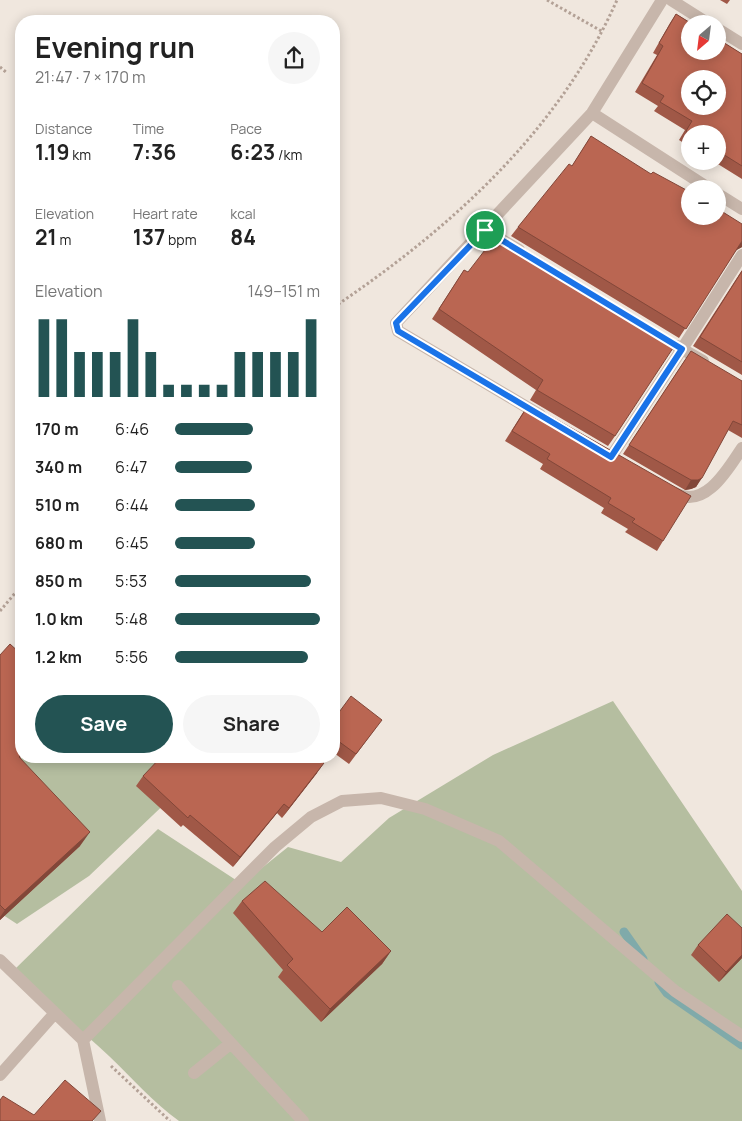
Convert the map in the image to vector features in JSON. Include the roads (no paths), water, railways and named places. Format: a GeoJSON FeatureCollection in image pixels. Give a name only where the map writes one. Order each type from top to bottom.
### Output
{"type":"FeatureCollection","features":[{"type":"Feature","properties":{"kind":"street"},"geometry":{"type":"LineString","coordinates":[[551,422],[398,331],[396,323],[485,230],[592,113],[662,0]]}},
{"type":"Feature","properties":{"kind":"street"},"geometry":{"type":"LineString","coordinates":[[670,0],[694,15]]}},
{"type":"Feature","properties":{"kind":"street"},"geometry":{"type":"LineString","coordinates":[[726,34],[742,44]]}},
{"type":"Feature","properties":{"kind":"street"},"geometry":{"type":"LineString","coordinates":[[592,113],[696,180]]}},
{"type":"Feature","properties":{"kind":"street"},"geometry":{"type":"LineString","coordinates":[[726,199],[742,210]]}},
{"type":"Feature","properties":{"kind":"street"},"geometry":{"type":"LineString","coordinates":[[485,230],[526,255]]}},
{"type":"Feature","properties":{"kind":"street"},"geometry":{"type":"LineString","coordinates":[[635,470],[607,454],[682,349],[742,255]]}},
{"type":"Feature","properties":{"kind":"street"},"geometry":{"type":"LineString","coordinates":[[666,339],[716,369]]}},
{"type":"Feature","properties":{"kind":"street"},"geometry":{"type":"LineString","coordinates":[[667,489],[683,498],[702,495],[711,490],[742,448]]}},
{"type":"Feature","properties":{"kind":"street"},"geometry":{"type":"LineString","coordinates":[[83,1040],[275,847],[311,816],[342,801],[381,798],[424,809],[499,841],[675,991],[742,1036]]}},
{"type":"Feature","properties":{"kind":"street"},"geometry":{"type":"LineString","coordinates":[[0,960],[83,1040],[100,1121]]}},
{"type":"Feature","properties":{"kind":"street"},"geometry":{"type":"LineString","coordinates":[[178,986],[303,1121]]}},
{"type":"Feature","properties":{"kind":"street"},"geometry":{"type":"LineString","coordinates":[[0,1075],[55,1013]]}},
{"type":"Feature","properties":{"kind":"street"},"geometry":{"type":"LineString","coordinates":[[194,1073],[230,1044]]}},
{"type":"Feature","properties":{"kind":"waterway"},"geometry":{"type":"LineString","coordinates":[[624,932],[643,959]]}},
{"type":"Feature","properties":{"kind":"waterway"},"geometry":{"type":"LineString","coordinates":[[659,982],[667,993],[742,1045]]}}]}
